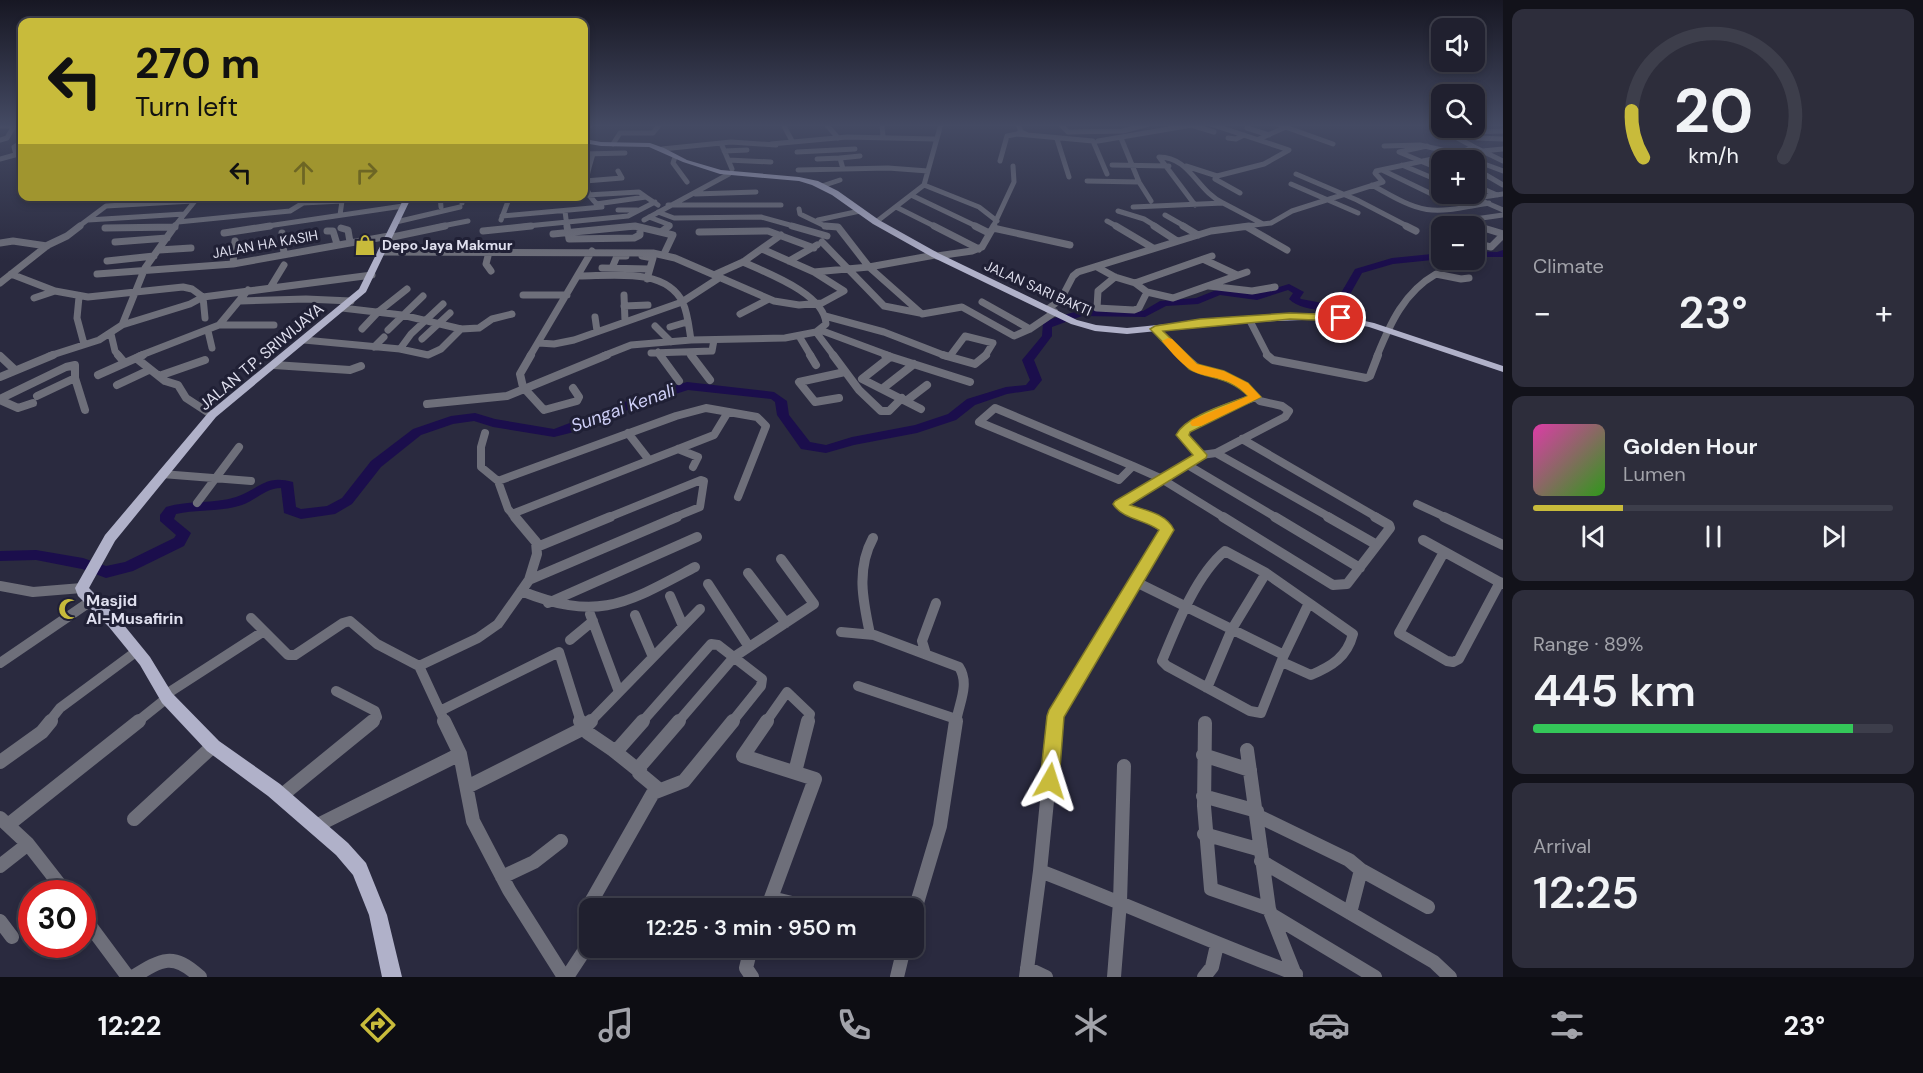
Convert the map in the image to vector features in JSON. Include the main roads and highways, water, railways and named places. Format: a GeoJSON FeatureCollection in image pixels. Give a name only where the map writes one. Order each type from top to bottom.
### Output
{"type":"FeatureCollection","features":[{"type":"Feature","properties":{"kind":"main road","name":"JALAN SARI BAKTI"},"geometry":{"type":"LineString","coordinates":[[722,170],[799,179],[822,186],[876,222],[936,256],[1074,322],[1095,328],[1155,329],[1249,318],[1328,316],[1355,320],[1503,369]]}},
{"type":"Feature","properties":{"kind":"main road","name":"JALAN T.P. SRIWIJAYA"},"geometry":{"type":"LineString","coordinates":[[392,977],[378,915],[360,869],[342,849],[281,796],[213,746],[166,696],[137,651],[86,591],[97,560],[110,538],[212,415],[363,290],[406,201]]}},
{"type":"Feature","properties":{"kind":"waterway","name":"Sungai Kenali"},"geometry":{"type":"LineString","coordinates":[[1485,254],[1503,253]]}},
{"type":"Feature","properties":{"kind":"waterway","name":"Sungai Kenali"},"geometry":{"type":"LineString","coordinates":[[0,556],[36,555],[83,564],[106,572],[128,567],[179,542],[184,533],[167,521],[167,515],[171,510],[237,502],[267,486],[280,483],[288,485],[289,510],[301,514],[330,511],[347,501],[376,464],[417,432],[451,420],[475,417],[493,423],[554,433],[687,386],[774,396],[781,401],[783,415],[806,446],[826,449],[852,441],[917,429],[952,417],[971,402],[1006,391],[1030,388],[1036,380],[1028,360],[1047,336],[1047,326],[1055,321],[1081,313],[1145,314],[1164,303],[1198,301],[1219,292],[1257,297],[1289,287],[1299,292],[1294,299],[1298,302],[1333,308],[1342,306],[1343,298],[1358,271],[1392,261],[1431,257]]}},
{"type":"Feature","properties":{"kind":"place","name":"Depo Jaya Makmur"},"geometry":{"type":"Point","coordinates":[365,245]}},
{"type":"Feature","properties":{"kind":"place","name":"Masjid Al-Musafirin"},"geometry":{"type":"Point","coordinates":[69,609]}}]}
